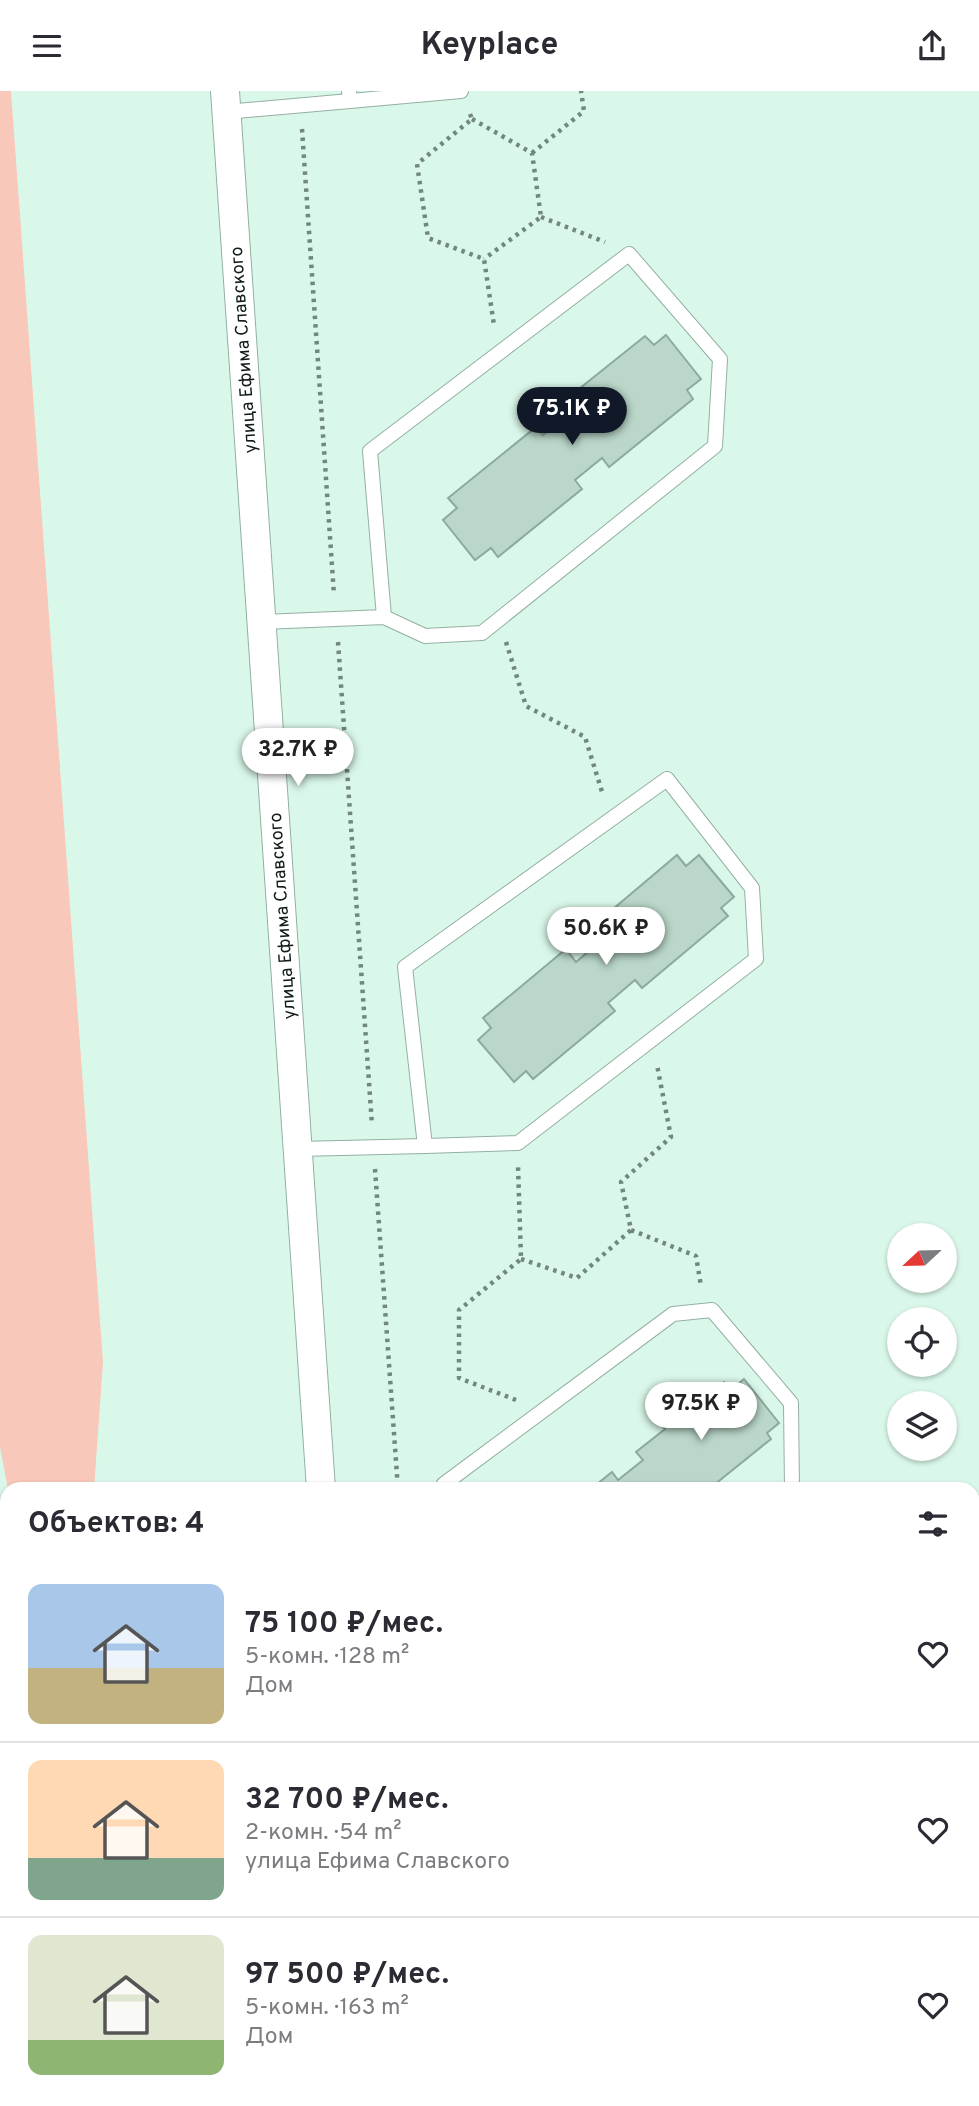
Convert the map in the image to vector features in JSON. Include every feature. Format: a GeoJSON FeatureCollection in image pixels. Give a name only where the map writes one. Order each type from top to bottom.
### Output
{"type":"FeatureCollection","features":[{"type":"Feature","properties":{"kind":"street","name":"улица Ефима Славского"},"geometry":{"type":"LineString","coordinates":[[226,102],[321,1482]]}},
{"type":"Feature","properties":{"kind":"lane"},"geometry":{"type":"LineString","coordinates":[[226,102],[300,106],[349,96],[460,91]]}},
{"type":"Feature","properties":{"kind":"lane"},"geometry":{"type":"LineString","coordinates":[[262,622],[384,617],[425,636],[482,633],[715,446],[720,359],[629,254],[370,451],[384,617]]}},
{"type":"Feature","properties":{"kind":"lane"},"geometry":{"type":"LineString","coordinates":[[298,1149],[425,1146],[518,1143],[756,959],[752,888],[667,779],[405,967],[425,1146]]}},
{"type":"Feature","properties":{"kind":"lane"},"geometry":{"type":"LineString","coordinates":[[447,1482],[673,1314],[712,1310],[791,1403],[792,1482]]}},
{"type":"Feature","properties":{"kind":"path"},"geometry":{"type":"LineString","coordinates":[[460,91],[472,120],[531,153]]}},
{"type":"Feature","properties":{"kind":"path"},"geometry":{"type":"LineString","coordinates":[[531,153],[584,111],[581,91]]}},
{"type":"Feature","properties":{"kind":"path"},"geometry":{"type":"LineString","coordinates":[[300,106],[398,1482]]}},
{"type":"Feature","properties":{"kind":"path"},"geometry":{"type":"LineString","coordinates":[[472,120],[417,165],[428,237],[484,259]]}},
{"type":"Feature","properties":{"kind":"path"},"geometry":{"type":"LineString","coordinates":[[531,153],[541,217]]}},
{"type":"Feature","properties":{"kind":"path"},"geometry":{"type":"LineString","coordinates":[[484,259],[541,217]]}},
{"type":"Feature","properties":{"kind":"path"},"geometry":{"type":"LineString","coordinates":[[541,217],[611,244],[629,254]]}},
{"type":"Feature","properties":{"kind":"path"},"geometry":{"type":"LineString","coordinates":[[484,259],[499,353]]}},
{"type":"Feature","properties":{"kind":"path"},"geometry":{"type":"LineString","coordinates":[[499,619],[526,706],[585,737],[611,819]]}},
{"type":"Feature","properties":{"kind":"path"},"geometry":{"type":"LineString","coordinates":[[631,1230],[621,1182],[671,1136],[652,1039]]}},
{"type":"Feature","properties":{"kind":"path"},"geometry":{"type":"LineString","coordinates":[[518,1143],[521,1259]]}},
{"type":"Feature","properties":{"kind":"path"},"geometry":{"type":"LineString","coordinates":[[521,1259],[577,1278],[631,1230]]}},
{"type":"Feature","properties":{"kind":"path"},"geometry":{"type":"LineString","coordinates":[[631,1230],[696,1256],[704,1311]]}},
{"type":"Feature","properties":{"kind":"path"},"geometry":{"type":"LineString","coordinates":[[521,1259],[459,1310],[459,1378],[543,1411]]}},
{"type":"Feature","properties":{"kind":"shaded area"},"geometry":{"type":"Polygon","coordinates":[[[0,91],[11,91],[103,1362],[94,1482],[7,1482],[0,1447],[0,91]]]}},
{"type":"Feature","properties":{"kind":"building"},"geometry":{"type":"Polygon","coordinates":[[[666,335],[701,379],[687,390],[693,399],[609,467],[602,458],[575,480],[582,489],[498,557],[491,548],[475,560],[443,520],[457,508],[448,498],[536,427],[543,435],[567,415],[559,405],[645,336],[654,345],[666,335]]]}},
{"type":"Feature","properties":{"kind":"building"},"geometry":{"type":"Polygon","coordinates":[[[677,855],[686,866],[699,855],[734,897],[721,908],[728,916],[642,988],[635,980],[608,1003],[615,1011],[533,1079],[526,1071],[514,1082],[478,1040],[491,1028],[483,1018],[566,949],[576,962],[603,939],[593,926],[677,855]]]}},
{"type":"Feature","properties":{"kind":"building"},"geometry":{"type":"Polygon","coordinates":[[[744,1379],[779,1423],[767,1433],[771,1439],[718,1482],[600,1482],[612,1472],[618,1480],[643,1460],[636,1452],[665,1429],[658,1421],[689,1395],[696,1404],[724,1382],[731,1390],[744,1379]]]}}]}
